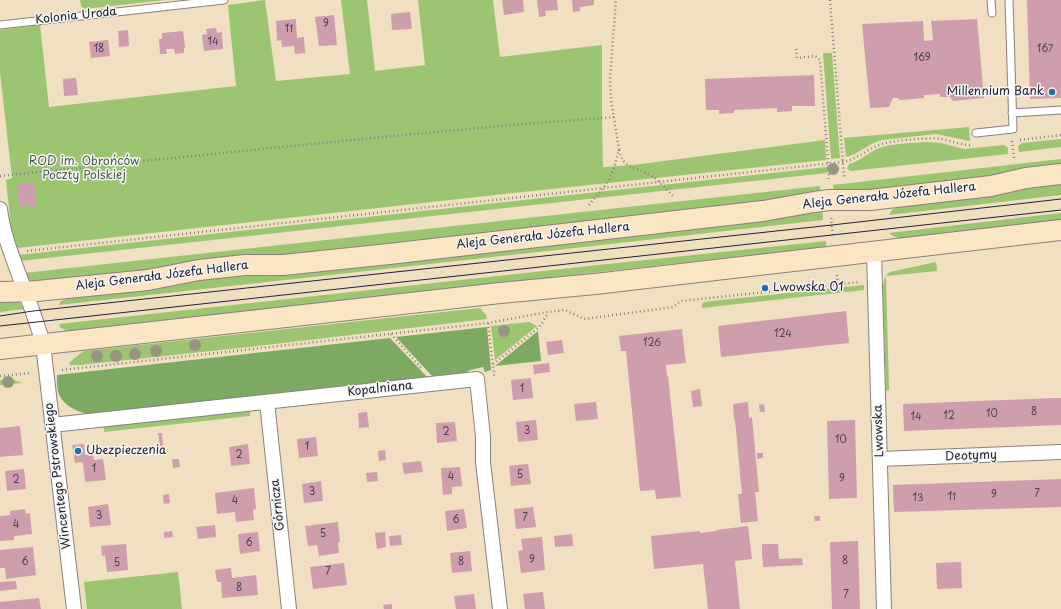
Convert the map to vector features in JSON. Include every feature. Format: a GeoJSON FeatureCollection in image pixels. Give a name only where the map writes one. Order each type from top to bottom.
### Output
{"type":"FeatureCollection","features":[{"type":"Feature","properties":{"kind":"main road","name":"Aleja Generała Józefa Hallera"},"geometry":{"type":"LineString","coordinates":[[0,292],[36,291],[148,280],[199,270],[245,265],[291,264],[550,236],[763,212],[829,200],[870,200],[990,186],[1026,178],[1061,174]]}},
{"type":"Feature","properties":{"kind":"main road"},"geometry":{"type":"LineString","coordinates":[[0,349],[500,293],[583,286],[1061,230]]}},
{"type":"Feature","properties":{"kind":"street"},"geometry":{"type":"LineString","coordinates":[[0,209],[1,222],[10,253],[37,322],[43,344]]}},
{"type":"Feature","properties":{"kind":"street","name":"Lwowska"},"geometry":{"type":"LineString","coordinates":[[874,252],[884,609]]}},
{"type":"Feature","properties":{"kind":"street","name":"Wincentego Pstrowskiego"},"geometry":{"type":"LineString","coordinates":[[43,344],[74,609]]}},
{"type":"Feature","properties":{"kind":"street","name":"Kopalniana"},"geometry":{"type":"LineString","coordinates":[[52,425],[477,378],[483,432],[483,462],[500,609]]}},
{"type":"Feature","properties":{"kind":"street","name":"Górnicza"},"geometry":{"type":"LineString","coordinates":[[266,402],[289,609]]}},
{"type":"Feature","properties":{"kind":"street","name":"Deotymy"},"geometry":{"type":"LineString","coordinates":[[880,459],[1061,452]]}},
{"type":"Feature","properties":{"kind":"lane","name":"Kolonia Uroda"},"geometry":{"type":"LineString","coordinates":[[0,25],[224,0]]}},
{"type":"Feature","properties":{"kind":"lane"},"geometry":{"type":"LineString","coordinates":[[992,0],[992,13]]}},
{"type":"Feature","properties":{"kind":"lane"},"geometry":{"type":"LineString","coordinates":[[976,133],[1013,129],[1009,0]]}},
{"type":"Feature","properties":{"kind":"lane"},"geometry":{"type":"LineString","coordinates":[[1012,113],[1061,110]]}},
{"type":"Feature","properties":{"kind":"path"},"geometry":{"type":"LineString","coordinates":[[616,0],[610,79],[611,100],[621,157],[629,167],[646,173],[673,196]]}},
{"type":"Feature","properties":{"kind":"path"},"geometry":{"type":"LineString","coordinates":[[830,0],[844,177]]}},
{"type":"Feature","properties":{"kind":"path"},"geometry":{"type":"LineString","coordinates":[[796,49],[797,58],[815,56],[820,60],[829,164],[827,186],[838,285]]}},
{"type":"Feature","properties":{"kind":"path"},"geometry":{"type":"LineString","coordinates":[[0,176],[297,145],[614,117]]}},
{"type":"Feature","properties":{"kind":"path"},"geometry":{"type":"LineString","coordinates":[[1013,129],[1012,141],[1014,158]]}},
{"type":"Feature","properties":{"kind":"path"},"geometry":{"type":"LineString","coordinates":[[1005,142],[1061,135]]}},
{"type":"Feature","properties":{"kind":"path"},"geometry":{"type":"LineString","coordinates":[[10,253],[829,164],[852,160],[879,145],[891,142],[938,138],[962,144],[976,145]]}},
{"type":"Feature","properties":{"kind":"path"},"geometry":{"type":"LineString","coordinates":[[589,205],[609,180],[619,149]]}},
{"type":"Feature","properties":{"kind":"path"},"geometry":{"type":"LineString","coordinates":[[0,376],[488,323],[565,310],[584,319],[673,307],[681,301],[865,282]]}},
{"type":"Feature","properties":{"kind":"path"},"geometry":{"type":"LineString","coordinates":[[493,364],[538,328],[548,312]]}},
{"type":"Feature","properties":{"kind":"path"},"geometry":{"type":"LineString","coordinates":[[391,334],[435,383]]}},
{"type":"Feature","properties":{"kind":"green space"},"geometry":{"type":"Polygon","coordinates":[[[80,0],[166,0],[84,9],[81,6],[80,0]]]}},
{"type":"Feature","properties":{"kind":"green space","name":"ROD im. Obrońców Poczty Polskiej"},"geometry":{"type":"Polygon","coordinates":[[[265,0],[276,81],[350,74],[341,0],[367,0],[375,71],[425,65],[418,0],[493,0],[500,57],[602,45],[603,167],[633,165],[825,140],[826,160],[17,248],[12,236],[6,180],[12,178],[0,72],[0,30],[40,25],[49,107],[236,86],[228,5],[265,0]]]}},
{"type":"Feature","properties":{"kind":"green space"},"geometry":{"type":"Polygon","coordinates":[[[823,53],[832,53],[840,158],[831,159],[823,53]]]}},
{"type":"Feature","properties":{"kind":"green space"},"geometry":{"type":"Polygon","coordinates":[[[969,127],[970,141],[936,134],[882,140],[877,141],[851,156],[846,157],[844,138],[969,127]]]}},
{"type":"Feature","properties":{"kind":"green space"},"geometry":{"type":"Polygon","coordinates":[[[1061,139],[1061,147],[1019,152],[1018,146],[1022,143],[1061,139]]]}},
{"type":"Feature","properties":{"kind":"green space"},"geometry":{"type":"Polygon","coordinates":[[[928,142],[941,143],[964,149],[1004,145],[1008,148],[1008,154],[851,171],[847,169],[849,164],[883,147],[928,142]]]}},
{"type":"Feature","properties":{"kind":"green space"},"geometry":{"type":"Polygon","coordinates":[[[1061,159],[1061,168],[834,194],[833,185],[1061,159]]]}},
{"type":"Feature","properties":{"kind":"green space"},"geometry":{"type":"Polygon","coordinates":[[[827,167],[827,173],[20,261],[18,255],[827,167]]]}},
{"type":"Feature","properties":{"kind":"green space"},"geometry":{"type":"Polygon","coordinates":[[[1061,179],[1061,195],[889,215],[896,207],[977,198],[1035,183],[1061,179]]]}},
{"type":"Feature","properties":{"kind":"green space"},"geometry":{"type":"Polygon","coordinates":[[[820,186],[821,196],[40,282],[30,280],[24,273],[820,186]]]}},
{"type":"Feature","properties":{"kind":"green space"},"geometry":{"type":"Polygon","coordinates":[[[822,206],[823,220],[59,305],[61,301],[69,298],[148,290],[206,275],[285,274],[764,221],[822,206]]]}},
{"type":"Feature","properties":{"kind":"green space"},"geometry":{"type":"Polygon","coordinates":[[[1061,213],[1061,220],[903,239],[889,233],[1061,213]]]}},
{"type":"Feature","properties":{"kind":"green space"},"geometry":{"type":"Polygon","coordinates":[[[826,241],[826,247],[66,331],[60,327],[59,324],[589,266],[826,241]]]}},
{"type":"Feature","properties":{"kind":"green space"},"geometry":{"type":"Polygon","coordinates":[[[936,262],[937,271],[886,276],[890,272],[936,262]]]}},
{"type":"Feature","properties":{"kind":"green space"},"geometry":{"type":"Polygon","coordinates":[[[886,276],[889,390],[886,391],[883,288],[886,276]]]}},
{"type":"Feature","properties":{"kind":"green space"},"geometry":{"type":"Polygon","coordinates":[[[864,285],[864,290],[702,308],[702,304],[704,302],[864,285]]]}},
{"type":"Feature","properties":{"kind":"green space"},"geometry":{"type":"Polygon","coordinates":[[[0,296],[18,300],[24,309],[0,312],[0,296]]]}},
{"type":"Feature","properties":{"kind":"green space"},"geometry":{"type":"Polygon","coordinates":[[[480,308],[486,315],[487,319],[80,365],[70,365],[69,363],[84,351],[480,308]]]}},
{"type":"Feature","properties":{"kind":"green space"},"geometry":{"type":"Polygon","coordinates":[[[529,322],[537,326],[495,360],[491,326],[529,322]]]}},
{"type":"Feature","properties":{"kind":"green space"},"geometry":{"type":"Polygon","coordinates":[[[487,327],[491,370],[485,372],[483,367],[470,370],[465,373],[432,376],[396,337],[487,327]]]}},
{"type":"Feature","properties":{"kind":"green space"},"geometry":{"type":"Polygon","coordinates":[[[538,331],[541,361],[495,366],[538,331]]]}},
{"type":"Feature","properties":{"kind":"green space"},"geometry":{"type":"Polygon","coordinates":[[[390,338],[427,377],[88,414],[79,412],[67,405],[59,394],[57,385],[57,375],[390,338]]]}},
{"type":"Feature","properties":{"kind":"green space"},"geometry":{"type":"Polygon","coordinates":[[[12,379],[22,383],[0,385],[0,380],[12,379]]]}},
{"type":"Feature","properties":{"kind":"green space"},"geometry":{"type":"Polygon","coordinates":[[[250,411],[250,416],[104,432],[104,426],[250,411]]]}},
{"type":"Feature","properties":{"kind":"green space"},"geometry":{"type":"Polygon","coordinates":[[[178,572],[182,609],[87,609],[84,582],[178,572]]]}},
{"type":"Feature","properties":{"kind":"building"},"geometry":{"type":"Polygon","coordinates":[[[502,0],[523,0],[524,12],[504,15],[502,0]]]}},
{"type":"Feature","properties":{"kind":"building"},"geometry":{"type":"Polygon","coordinates":[[[537,0],[557,0],[558,10],[545,11],[546,16],[539,17],[537,0]]]}},
{"type":"Feature","properties":{"kind":"building"},"geometry":{"type":"Polygon","coordinates":[[[572,0],[594,0],[594,5],[580,7],[580,11],[573,12],[572,0]]]}},
{"type":"Feature","properties":{"kind":"building"},"geometry":{"type":"Polygon","coordinates":[[[1027,0],[1061,0],[1061,98],[1030,99],[1027,0]]]}},
{"type":"Feature","properties":{"kind":"building"},"geometry":{"type":"Polygon","coordinates":[[[410,12],[412,29],[392,30],[391,14],[410,12]]]}},
{"type":"Feature","properties":{"kind":"building"},"geometry":{"type":"Polygon","coordinates":[[[334,15],[337,45],[319,46],[315,17],[334,15]]]}},
{"type":"Feature","properties":{"kind":"building"},"geometry":{"type":"Polygon","coordinates":[[[296,19],[297,38],[304,37],[305,53],[295,54],[294,46],[282,47],[281,40],[277,41],[276,21],[296,19]]]}},
{"type":"Feature","properties":{"kind":"building"},"geometry":{"type":"Polygon","coordinates":[[[977,19],[984,98],[953,101],[950,97],[940,97],[940,94],[924,95],[924,98],[900,100],[898,98],[893,98],[889,107],[870,108],[862,24],[923,21],[924,41],[933,40],[931,21],[977,19]]]}},
{"type":"Feature","properties":{"kind":"building"},"geometry":{"type":"Polygon","coordinates":[[[216,28],[217,33],[222,32],[223,49],[204,51],[202,35],[207,34],[206,29],[216,28]]]}},
{"type":"Feature","properties":{"kind":"building"},"geometry":{"type":"Polygon","coordinates":[[[128,30],[129,46],[119,47],[118,31],[128,30]]]}},
{"type":"Feature","properties":{"kind":"building"},"geometry":{"type":"Polygon","coordinates":[[[183,31],[185,48],[184,53],[175,54],[174,49],[166,49],[167,54],[160,54],[159,39],[162,39],[162,33],[183,31]]]}},
{"type":"Feature","properties":{"kind":"building"},"geometry":{"type":"Polygon","coordinates":[[[108,40],[110,56],[91,58],[89,42],[108,40]]]}},
{"type":"Feature","properties":{"kind":"building"},"geometry":{"type":"Polygon","coordinates":[[[814,75],[815,106],[792,106],[792,111],[777,112],[777,108],[734,110],[734,113],[719,114],[719,110],[706,110],[705,79],[814,75]]]}},
{"type":"Feature","properties":{"kind":"building"},"geometry":{"type":"Polygon","coordinates":[[[76,78],[78,95],[64,96],[63,79],[76,78]]]}},
{"type":"Feature","properties":{"kind":"building"},"geometry":{"type":"Polygon","coordinates":[[[34,182],[37,205],[19,207],[17,184],[34,182]]]}},
{"type":"Feature","properties":{"kind":"building"},"geometry":{"type":"Polygon","coordinates":[[[846,311],[849,343],[721,357],[718,326],[846,311]]]}},
{"type":"Feature","properties":{"kind":"building"},"geometry":{"type":"Polygon","coordinates":[[[682,329],[686,363],[666,365],[681,497],[656,499],[655,490],[640,491],[626,351],[621,351],[619,336],[682,329]]]}},
{"type":"Feature","properties":{"kind":"building"},"geometry":{"type":"Polygon","coordinates":[[[562,340],[564,353],[548,355],[546,342],[562,340]]]}},
{"type":"Feature","properties":{"kind":"building"},"geometry":{"type":"Polygon","coordinates":[[[549,363],[550,372],[534,374],[533,365],[549,363]]]}},
{"type":"Feature","properties":{"kind":"building"},"geometry":{"type":"Polygon","coordinates":[[[531,378],[533,398],[513,400],[511,380],[531,378]]]}},
{"type":"Feature","properties":{"kind":"building"},"geometry":{"type":"Polygon","coordinates":[[[700,389],[702,406],[693,407],[691,391],[700,389]]]}},
{"type":"Feature","properties":{"kind":"building"},"geometry":{"type":"Polygon","coordinates":[[[1061,398],[1061,425],[904,431],[903,404],[1061,398]]]}},
{"type":"Feature","properties":{"kind":"building"},"geometry":{"type":"Polygon","coordinates":[[[596,402],[598,419],[576,421],[574,404],[596,402]]]}},
{"type":"Feature","properties":{"kind":"building"},"geometry":{"type":"Polygon","coordinates":[[[748,402],[749,418],[752,417],[759,492],[755,492],[758,521],[741,523],[738,494],[742,494],[733,404],[748,402]]]}},
{"type":"Feature","properties":{"kind":"building"},"geometry":{"type":"Polygon","coordinates":[[[764,404],[765,412],[760,412],[759,405],[764,404]]]}},
{"type":"Feature","properties":{"kind":"building"},"geometry":{"type":"Polygon","coordinates":[[[367,412],[369,427],[359,428],[358,413],[367,412]]]}},
{"type":"Feature","properties":{"kind":"building"},"geometry":{"type":"Polygon","coordinates":[[[536,420],[538,440],[518,442],[516,422],[536,420]]]}},
{"type":"Feature","properties":{"kind":"building"},"geometry":{"type":"Polygon","coordinates":[[[855,420],[857,498],[829,499],[827,421],[855,420]]]}},
{"type":"Feature","properties":{"kind":"building"},"geometry":{"type":"Polygon","coordinates":[[[455,422],[457,441],[437,443],[436,423],[455,422]]]}},
{"type":"Feature","properties":{"kind":"building"},"geometry":{"type":"Polygon","coordinates":[[[20,426],[23,455],[0,457],[0,428],[20,426]]]}},
{"type":"Feature","properties":{"kind":"building"},"geometry":{"type":"Polygon","coordinates":[[[158,433],[162,433],[163,445],[160,446],[158,433]]]}},
{"type":"Feature","properties":{"kind":"building"},"geometry":{"type":"Polygon","coordinates":[[[316,437],[318,456],[299,458],[297,439],[316,437]]]}},
{"type":"Feature","properties":{"kind":"building"},"geometry":{"type":"Polygon","coordinates":[[[84,444],[85,455],[93,454],[94,460],[103,459],[106,480],[85,482],[83,462],[75,463],[72,445],[84,444]]]}},
{"type":"Feature","properties":{"kind":"building"},"geometry":{"type":"Polygon","coordinates":[[[248,444],[250,464],[231,466],[229,447],[248,444]]]}},
{"type":"Feature","properties":{"kind":"building"},"geometry":{"type":"Polygon","coordinates":[[[385,450],[386,460],[379,461],[378,451],[385,450]]]}},
{"type":"Feature","properties":{"kind":"building"},"geometry":{"type":"Polygon","coordinates":[[[757,453],[763,453],[763,458],[757,459],[757,453]]]}},
{"type":"Feature","properties":{"kind":"building"},"geometry":{"type":"Polygon","coordinates":[[[172,459],[179,459],[180,467],[173,468],[172,459]]]}},
{"type":"Feature","properties":{"kind":"building"},"geometry":{"type":"Polygon","coordinates":[[[421,461],[423,472],[404,474],[402,463],[421,461]]]}},
{"type":"Feature","properties":{"kind":"building"},"geometry":{"type":"Polygon","coordinates":[[[528,464],[531,484],[511,486],[509,466],[528,464]]]}},
{"type":"Feature","properties":{"kind":"building"},"geometry":{"type":"Polygon","coordinates":[[[460,467],[462,486],[452,487],[452,494],[443,495],[441,468],[460,467]]]}},
{"type":"Feature","properties":{"kind":"building"},"geometry":{"type":"Polygon","coordinates":[[[24,469],[26,489],[7,491],[5,471],[24,469]]]}},
{"type":"Feature","properties":{"kind":"building"},"geometry":{"type":"Polygon","coordinates":[[[377,472],[378,481],[367,482],[366,473],[377,472]]]}},
{"type":"Feature","properties":{"kind":"building"},"geometry":{"type":"Polygon","coordinates":[[[1061,479],[1061,507],[894,512],[893,485],[1061,479]]]}},
{"type":"Feature","properties":{"kind":"building"},"geometry":{"type":"Polygon","coordinates":[[[321,481],[323,501],[304,503],[302,484],[321,481]]]}},
{"type":"Feature","properties":{"kind":"building"},"geometry":{"type":"Polygon","coordinates":[[[254,488],[256,509],[253,510],[254,520],[236,522],[235,512],[217,514],[215,493],[254,488]]]}},
{"type":"Feature","properties":{"kind":"building"},"geometry":{"type":"Polygon","coordinates":[[[169,494],[170,503],[164,504],[163,495],[169,494]]]}},
{"type":"Feature","properties":{"kind":"building"},"geometry":{"type":"Polygon","coordinates":[[[108,504],[111,525],[90,527],[88,507],[108,504]]]}},
{"type":"Feature","properties":{"kind":"building"},"geometry":{"type":"Polygon","coordinates":[[[533,507],[536,527],[516,529],[514,509],[533,507]]]}},
{"type":"Feature","properties":{"kind":"building"},"geometry":{"type":"Polygon","coordinates":[[[25,509],[26,514],[30,513],[32,534],[14,536],[14,540],[0,541],[0,516],[10,515],[10,511],[25,509]]]}},
{"type":"Feature","properties":{"kind":"building"},"geometry":{"type":"Polygon","coordinates":[[[464,509],[467,528],[447,531],[445,511],[464,509]]]}},
{"type":"Feature","properties":{"kind":"building"},"geometry":{"type":"Polygon","coordinates":[[[814,516],[820,516],[820,521],[815,521],[814,516]]]}},
{"type":"Feature","properties":{"kind":"building"},"geometry":{"type":"Polygon","coordinates":[[[338,522],[340,542],[338,543],[339,553],[319,556],[317,545],[308,546],[305,526],[338,522]]]}},
{"type":"Feature","properties":{"kind":"building"},"geometry":{"type":"Polygon","coordinates":[[[215,525],[216,537],[198,539],[196,527],[215,525]]]}},
{"type":"Feature","properties":{"kind":"building"},"geometry":{"type":"Polygon","coordinates":[[[748,526],[752,559],[735,561],[740,609],[708,609],[703,564],[654,569],[651,536],[700,531],[700,533],[748,526]]]}},
{"type":"Feature","properties":{"kind":"building"},"geometry":{"type":"Polygon","coordinates":[[[172,531],[173,537],[164,538],[164,532],[172,531]]]}},
{"type":"Feature","properties":{"kind":"building"},"geometry":{"type":"Polygon","coordinates":[[[258,532],[260,551],[240,554],[238,534],[258,532]]]}},
{"type":"Feature","properties":{"kind":"building"},"geometry":{"type":"Polygon","coordinates":[[[385,532],[386,547],[377,549],[375,533],[385,532]]]}},
{"type":"Feature","properties":{"kind":"building"},"geometry":{"type":"Polygon","coordinates":[[[572,534],[573,546],[555,547],[554,536],[572,534]]]}},
{"type":"Feature","properties":{"kind":"building"},"geometry":{"type":"Polygon","coordinates":[[[401,535],[402,545],[390,546],[389,536],[401,535]]]}},
{"type":"Feature","properties":{"kind":"building"},"geometry":{"type":"Polygon","coordinates":[[[542,537],[545,570],[521,573],[518,551],[523,550],[521,539],[542,537]]]}},
{"type":"Feature","properties":{"kind":"building"},"geometry":{"type":"Polygon","coordinates":[[[858,541],[860,609],[832,609],[830,542],[858,541]]]}},
{"type":"Feature","properties":{"kind":"building"},"geometry":{"type":"Polygon","coordinates":[[[126,544],[128,570],[107,572],[105,555],[102,556],[101,546],[126,544]]]}},
{"type":"Feature","properties":{"kind":"building"},"geometry":{"type":"Polygon","coordinates":[[[762,544],[778,544],[779,559],[802,558],[803,565],[763,567],[762,544]]]}},
{"type":"Feature","properties":{"kind":"building"},"geometry":{"type":"Polygon","coordinates":[[[33,547],[36,575],[6,579],[5,568],[0,568],[0,550],[33,547]]]}},
{"type":"Feature","properties":{"kind":"building"},"geometry":{"type":"Polygon","coordinates":[[[470,551],[472,571],[452,573],[450,553],[470,551]]]}},
{"type":"Feature","properties":{"kind":"building"},"geometry":{"type":"Polygon","coordinates":[[[961,562],[962,588],[937,589],[936,563],[961,562]]]}},
{"type":"Feature","properties":{"kind":"building"},"geometry":{"type":"Polygon","coordinates":[[[344,563],[347,585],[313,589],[310,567],[344,563]]]}},
{"type":"Feature","properties":{"kind":"building"},"geometry":{"type":"Polygon","coordinates":[[[231,568],[232,578],[256,575],[258,595],[222,598],[221,582],[217,582],[215,570],[231,568]]]}},
{"type":"Feature","properties":{"kind":"building"},"geometry":{"type":"Polygon","coordinates":[[[16,581],[17,589],[0,591],[0,582],[16,581]]]}},
{"type":"Feature","properties":{"kind":"building"},"geometry":{"type":"Polygon","coordinates":[[[543,592],[545,609],[525,609],[523,594],[543,592]]]}},
{"type":"Feature","properties":{"kind":"building"},"geometry":{"type":"Polygon","coordinates":[[[474,594],[476,609],[456,609],[454,596],[474,594]]]}},
{"type":"Feature","properties":{"kind":"building"},"geometry":{"type":"Polygon","coordinates":[[[39,598],[41,609],[0,609],[0,602],[39,598]]]}},
{"type":"Feature","properties":{"kind":"building"},"geometry":{"type":"Polygon","coordinates":[[[392,604],[392,609],[384,609],[383,605],[392,604]]]}},
{"type":"Feature","properties":{"kind":"tram line"},"geometry":{"type":"LineString","coordinates":[[0,316],[33,311],[1061,199]]}},
{"type":"Feature","properties":{"kind":"tram line"},"geometry":{"type":"LineString","coordinates":[[0,326],[1061,210]]}},
{"type":"Feature","properties":{"kind":"place","name":"Millennium Bank"},"geometry":{"type":"Point","coordinates":[1052,92]}},
{"type":"Feature","properties":{"kind":"place","name":"Lwowska 01"},"geometry":{"type":"Point","coordinates":[765,288]}},
{"type":"Feature","properties":{"kind":"place","name":"Ubezpieczenia"},"geometry":{"type":"Point","coordinates":[78,451]}}]}
